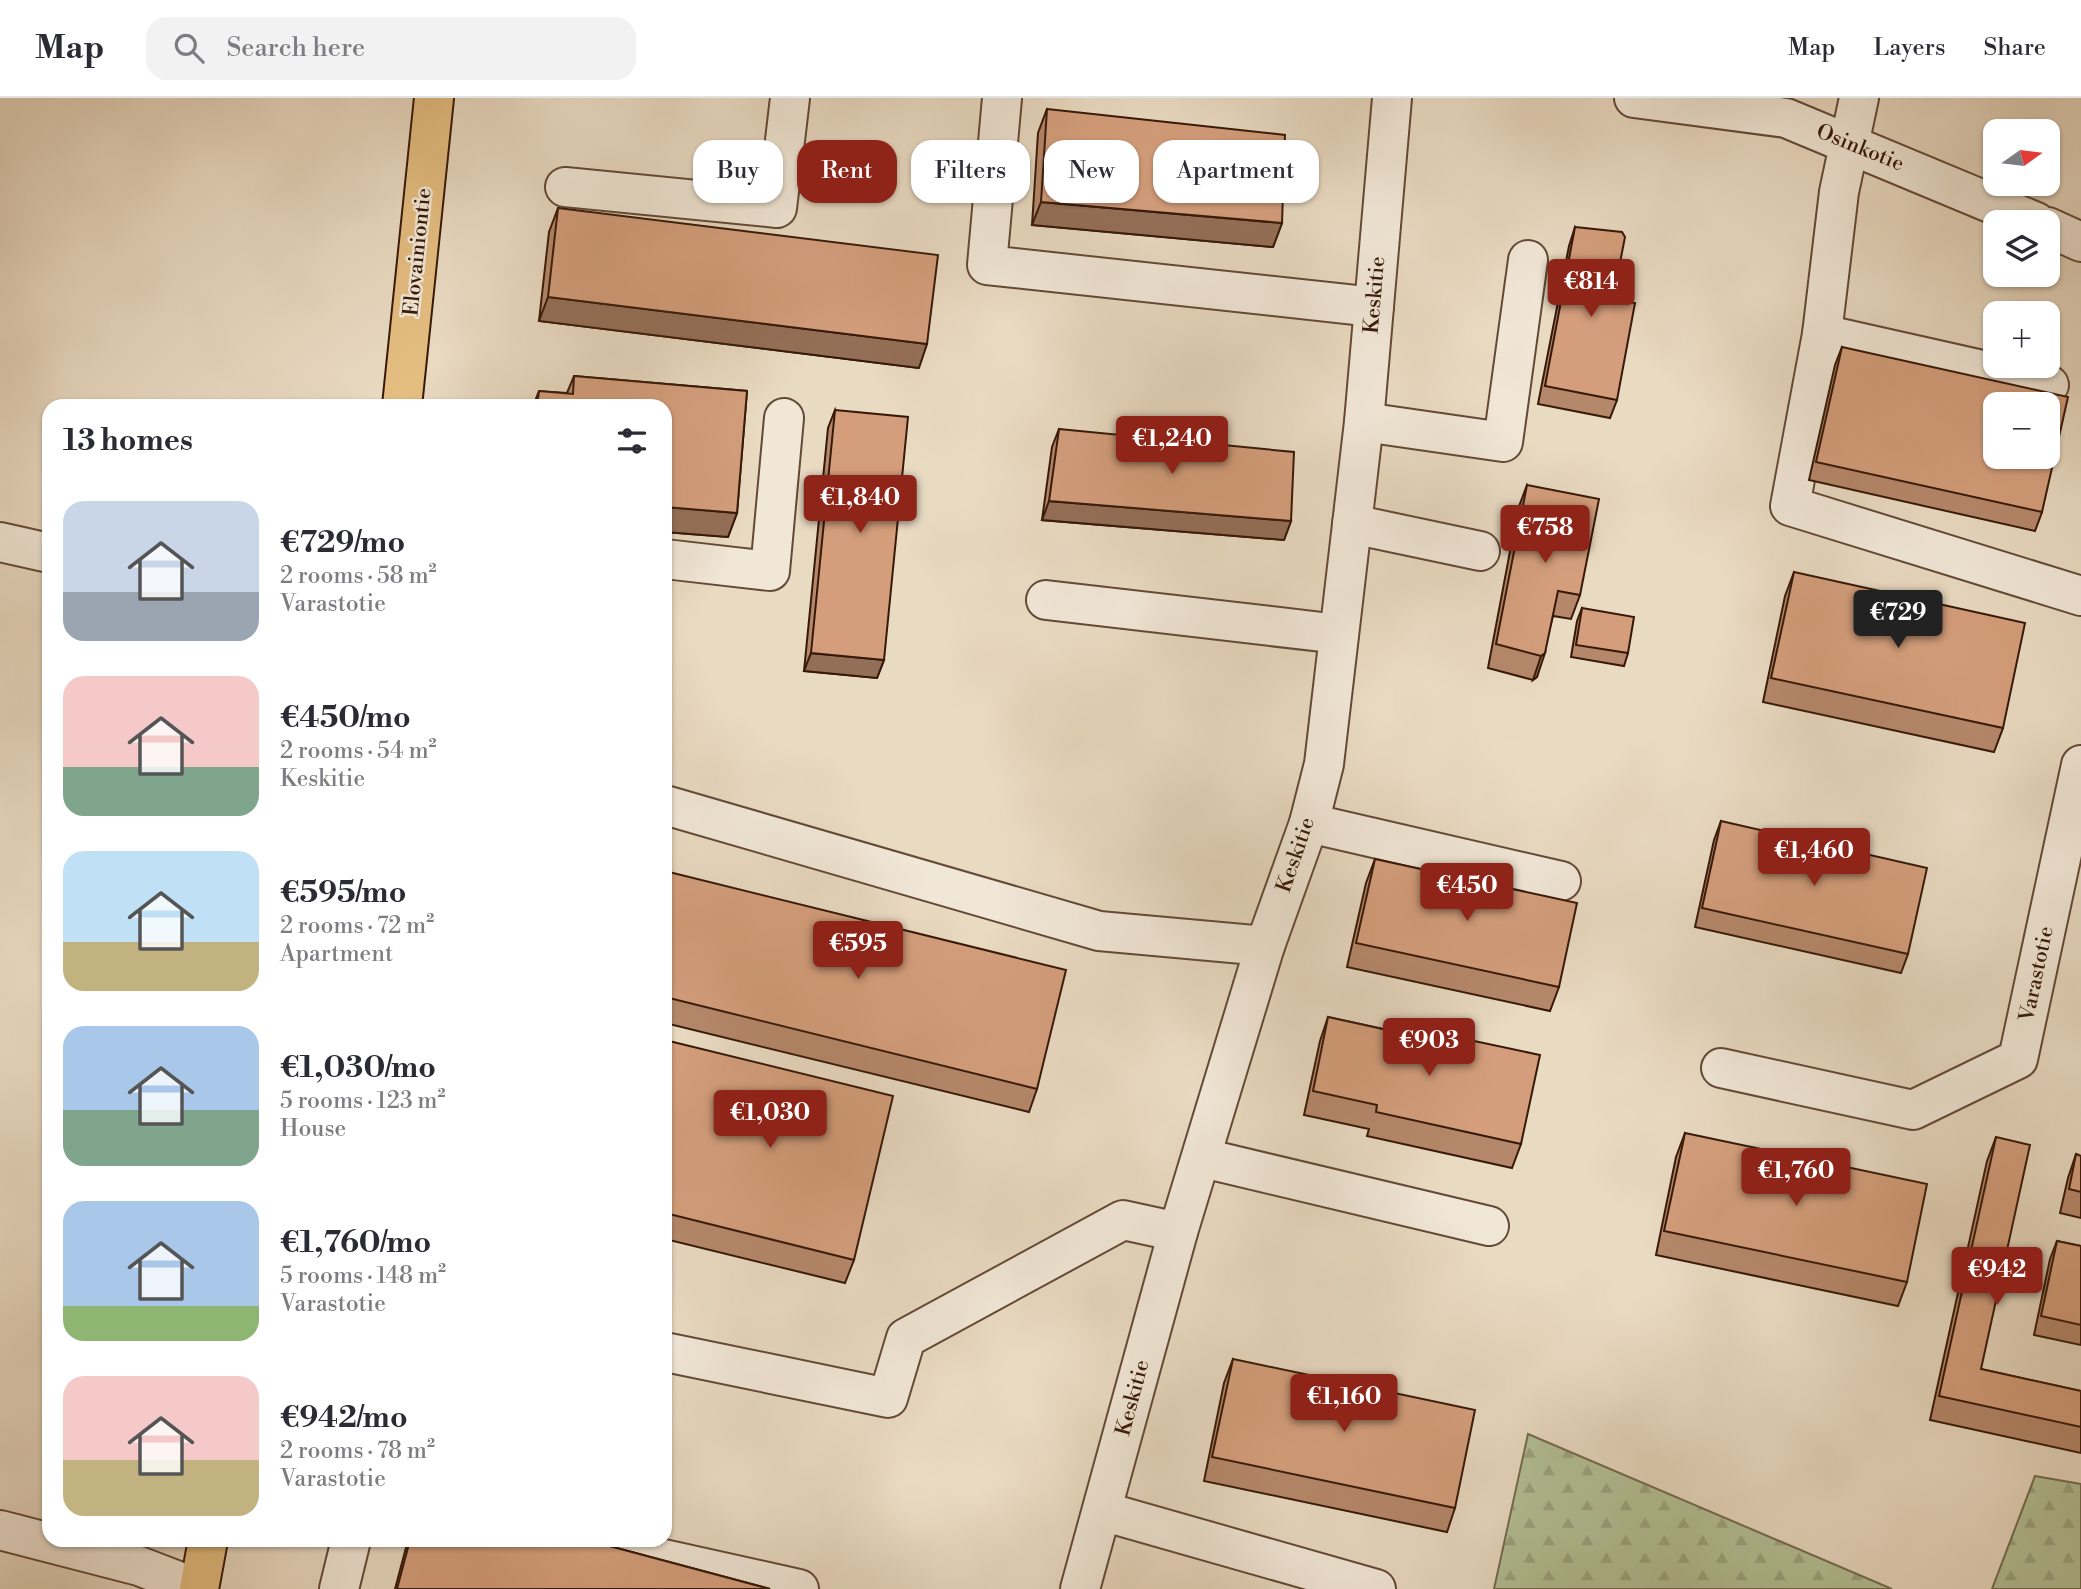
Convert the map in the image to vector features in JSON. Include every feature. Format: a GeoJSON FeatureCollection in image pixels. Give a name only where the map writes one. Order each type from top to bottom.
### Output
{"type":"FeatureCollection","features":[{"type":"Feature","properties":{"kind":"main road","name":"Elovainiontie"},"geometry":{"type":"LineString","coordinates":[[403,399],[434,98]]}},
{"type":"Feature","properties":{"kind":"main road"},"geometry":{"type":"LineString","coordinates":[[199,1589],[207,1547]]}},
{"type":"Feature","properties":{"kind":"street"},"geometry":{"type":"LineString","coordinates":[[565,187],[777,208],[790,98]]}},
{"type":"Feature","properties":{"kind":"street"},"geometry":{"type":"LineString","coordinates":[[1002,98],[987,265],[1374,307]]}},
{"type":"Feature","properties":{"kind":"street","name":"Keskitie"},"geometry":{"type":"LineString","coordinates":[[1080,1589],[1178,1232],[1203,1158],[1265,946],[1309,823],[1324,764],[1364,422],[1392,98]]}},
{"type":"Feature","properties":{"kind":"street","name":"Osinkotie"},"geometry":{"type":"LineString","coordinates":[[1634,98],[1786,118],[2008,210]]}},
{"type":"Feature","properties":{"kind":"street"},"geometry":{"type":"LineString","coordinates":[[1859,98],[1847,142],[1822,334],[1790,506],[2081,596]]}},
{"type":"Feature","properties":{"kind":"street"},"geometry":{"type":"LineString","coordinates":[[2060,232],[2081,242]]}},
{"type":"Feature","properties":{"kind":"street"},"geometry":{"type":"LineString","coordinates":[[1364,422],[1503,442],[1528,260]]}},
{"type":"Feature","properties":{"kind":"street"},"geometry":{"type":"LineString","coordinates":[[1822,334],[2049,385]]}},
{"type":"Feature","properties":{"kind":"street"},"geometry":{"type":"LineString","coordinates":[[672,560],[770,571],[784,418]]}},
{"type":"Feature","properties":{"kind":"street"},"geometry":{"type":"LineString","coordinates":[[1352,524],[1480,551]]}},
{"type":"Feature","properties":{"kind":"street"},"geometry":{"type":"LineString","coordinates":[[0,542],[42,551]]}},
{"type":"Feature","properties":{"kind":"street"},"geometry":{"type":"LineString","coordinates":[[1046,600],[1339,634]]}},
{"type":"Feature","properties":{"kind":"street","name":"Varastotie"},"geometry":{"type":"LineString","coordinates":[[1721,1068],[1913,1110],[2018,1059],[2074,836],[2081,765]]}},
{"type":"Feature","properties":{"kind":"street"},"geometry":{"type":"LineString","coordinates":[[672,807],[1099,931],[1265,946]]}},
{"type":"Feature","properties":{"kind":"street"},"geometry":{"type":"LineString","coordinates":[[1309,823],[1561,881]]}},
{"type":"Feature","properties":{"kind":"street"},"geometry":{"type":"LineString","coordinates":[[1203,1158],[1489,1226]]}},
{"type":"Feature","properties":{"kind":"street"},"geometry":{"type":"LineString","coordinates":[[672,1353],[888,1398],[906,1338],[1124,1220],[1178,1232]]}},
{"type":"Feature","properties":{"kind":"street"},"geometry":{"type":"LineString","coordinates":[[1102,1511],[1376,1589]]}},
{"type":"Feature","properties":{"kind":"street"},"geometry":{"type":"LineString","coordinates":[[0,1530],[42,1541]]}},
{"type":"Feature","properties":{"kind":"street"},"geometry":{"type":"LineString","coordinates":[[66,1547],[139,1566],[199,1589]]}},
{"type":"Feature","properties":{"kind":"street"},"geometry":{"type":"LineString","coordinates":[[339,1589],[349,1547]]}},
{"type":"Feature","properties":{"kind":"street"},"geometry":{"type":"LineString","coordinates":[[610,1547],[799,1589]]}},
{"type":"Feature","properties":{"kind":"green space"},"geometry":{"type":"Polygon","coordinates":[[[1528,1434],[1892,1589],[1494,1589],[1528,1434]]]}},
{"type":"Feature","properties":{"kind":"green space"},"geometry":{"type":"Polygon","coordinates":[[[2035,1476],[2081,1484],[2081,1589],[1992,1589],[2035,1476]]]}},
{"type":"Feature","properties":{"kind":"building"},"geometry":{"type":"Polygon","coordinates":[[[1047,109],[1285,135],[1285,140],[1153,140],[1153,203],[1283,203],[1282,223],[1052,203],[1139,203],[1139,140],[1045,140],[1047,109]]]}},
{"type":"Feature","properties":{"kind":"building"},"geometry":{"type":"Polygon","coordinates":[[[1044,156],[1044,202],[1041,202],[1044,156]]]}},
{"type":"Feature","properties":{"kind":"building"},"geometry":{"type":"Polygon","coordinates":[[[558,208],[938,255],[927,344],[548,297],[558,208]]]}},
{"type":"Feature","properties":{"kind":"building"},"geometry":{"type":"Polygon","coordinates":[[[1575,227],[1622,232],[1625,237],[1613,299],[1635,303],[1617,400],[1545,386],[1575,227]]]}},
{"type":"Feature","properties":{"kind":"building"},"geometry":{"type":"Polygon","coordinates":[[[1842,347],[2045,392],[1983,392],[1983,469],[2052,469],[2042,512],[1816,462],[1842,347]]]}},
{"type":"Feature","properties":{"kind":"building"},"geometry":{"type":"Polygon","coordinates":[[[574,376],[747,391],[737,513],[672,508],[672,399],[538,399],[539,391],[573,394],[574,376]]]}},
{"type":"Feature","properties":{"kind":"building"},"geometry":{"type":"Polygon","coordinates":[[[2060,395],[2068,397],[2060,432],[2060,395]]]}},
{"type":"Feature","properties":{"kind":"building"},"geometry":{"type":"Polygon","coordinates":[[[835,410],[908,417],[884,660],[811,653],[835,410]]]}},
{"type":"Feature","properties":{"kind":"building"},"geometry":{"type":"Polygon","coordinates":[[[1059,429],[1294,452],[1291,521],[1049,501],[1059,429]]]}},
{"type":"Feature","properties":{"kind":"building"},"geometry":{"type":"Polygon","coordinates":[[[1527,485],[1599,499],[1580,595],[1558,591],[1545,653],[1541,656],[1496,644],[1527,485]]]}},
{"type":"Feature","properties":{"kind":"building"},"geometry":{"type":"Polygon","coordinates":[[[1794,572],[2025,623],[2003,728],[1771,678],[1794,572]]]}},
{"type":"Feature","properties":{"kind":"building"},"geometry":{"type":"Polygon","coordinates":[[[1582,608],[1634,617],[1628,653],[1576,645],[1582,608]]]}},
{"type":"Feature","properties":{"kind":"building"},"geometry":{"type":"Polygon","coordinates":[[[1721,821],[1927,868],[1908,954],[1702,908],[1721,821]]]}},
{"type":"Feature","properties":{"kind":"building"},"geometry":{"type":"Polygon","coordinates":[[[1375,859],[1577,903],[1559,987],[1356,943],[1375,859]]]}},
{"type":"Feature","properties":{"kind":"building"},"geometry":{"type":"Polygon","coordinates":[[[672,873],[1066,970],[1037,1089],[672,999],[672,873]]]}},
{"type":"Feature","properties":{"kind":"building"},"geometry":{"type":"Polygon","coordinates":[[[1328,1017],[1392,1031],[1394,1024],[1540,1055],[1521,1144],[1376,1112],[1377,1105],[1313,1091],[1328,1017]]]}},
{"type":"Feature","properties":{"kind":"building"},"geometry":{"type":"Polygon","coordinates":[[[672,1042],[893,1096],[854,1260],[672,1215],[672,1042]]]}},
{"type":"Feature","properties":{"kind":"building"},"geometry":{"type":"Polygon","coordinates":[[[1685,1133],[1927,1184],[1907,1282],[1664,1231],[1685,1133]]]}},
{"type":"Feature","properties":{"kind":"building"},"geometry":{"type":"Polygon","coordinates":[[[1996,1137],[2030,1145],[1981,1369],[2081,1391],[2081,1427],[1939,1396],[1996,1137]]]}},
{"type":"Feature","properties":{"kind":"building"},"geometry":{"type":"Polygon","coordinates":[[[2076,1154],[2081,1156],[2081,1192],[2069,1189],[2076,1154]]]}},
{"type":"Feature","properties":{"kind":"building"},"geometry":{"type":"Polygon","coordinates":[[[2057,1241],[2081,1246],[2081,1325],[2041,1316],[2057,1241]]]}},
{"type":"Feature","properties":{"kind":"building"},"geometry":{"type":"Polygon","coordinates":[[[1233,1359],[1475,1410],[1455,1508],[1212,1457],[1233,1359]]]}},
{"type":"Feature","properties":{"kind":"building"},"geometry":{"type":"Polygon","coordinates":[[[408,1547],[613,1547],[770,1589],[397,1589],[408,1547]]]}}]}
